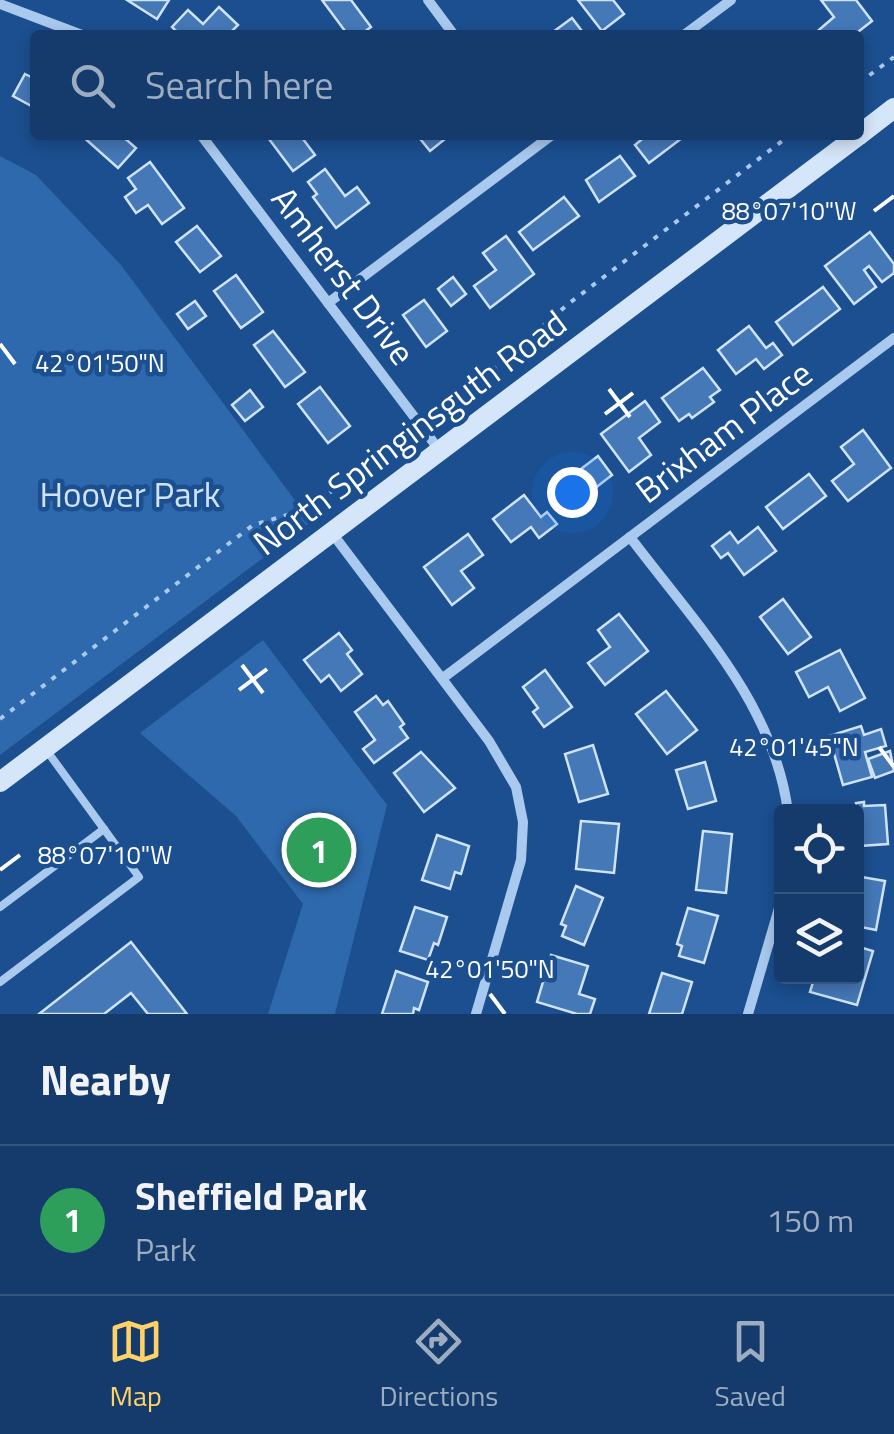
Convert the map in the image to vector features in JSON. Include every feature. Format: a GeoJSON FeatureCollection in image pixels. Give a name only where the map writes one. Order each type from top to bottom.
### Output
{"type":"FeatureCollection","features":[{"type":"Feature","properties":{"kind":"street"},"geometry":{"type":"LineString","coordinates":[[428,0],[450,30]]}},
{"type":"Feature","properties":{"kind":"street"},"geometry":{"type":"LineString","coordinates":[[691,30],[731,0]]}},
{"type":"Feature","properties":{"kind":"street"},"geometry":{"type":"LineString","coordinates":[[0,4],[69,30]]}},
{"type":"Feature","properties":{"kind":"street","name":"North Springinsguth Road"},"geometry":{"type":"LineString","coordinates":[[864,131],[894,108]]}},
{"type":"Feature","properties":{"kind":"street","name":"Amherst Drive"},"geometry":{"type":"LineString","coordinates":[[205,140],[440,451]]}},
{"type":"Feature","properties":{"kind":"street"},"geometry":{"type":"LineString","coordinates":[[534,140],[538,145]]}},
{"type":"Feature","properties":{"kind":"street"},"geometry":{"type":"LineString","coordinates":[[328,302],[545,140]]}},
{"type":"Feature","properties":{"kind":"street","name":"North Springinsguth Road"},"geometry":{"type":"LineString","coordinates":[[0,782],[852,140]]}},
{"type":"Feature","properties":{"kind":"street","name":"Brixham Place"},"geometry":{"type":"LineString","coordinates":[[443,678],[894,338]]}},
{"type":"Feature","properties":{"kind":"street"},"geometry":{"type":"LineString","coordinates":[[332,533],[506,766],[521,808],[521,860],[476,1014]]}},
{"type":"Feature","properties":{"kind":"street"},"geometry":{"type":"LineString","coordinates":[[630,538],[756,709],[781,773],[787,804]]}},
{"type":"Feature","properties":{"kind":"street"},"geometry":{"type":"LineString","coordinates":[[748,1014],[774,925]]}},
{"type":"Feature","properties":{"kind":"lane"},"geometry":{"type":"LineString","coordinates":[[0,982],[139,877],[45,748]]}},
{"type":"Feature","properties":{"kind":"lane"},"geometry":{"type":"LineString","coordinates":[[0,907],[104,829]]}},
{"type":"Feature","properties":{"kind":"path"},"geometry":{"type":"LineString","coordinates":[[864,79],[894,56]]}},
{"type":"Feature","properties":{"kind":"path"},"geometry":{"type":"LineString","coordinates":[[0,720],[253,524],[307,510],[421,426],[476,385],[567,305],[783,140]]}},
{"type":"Feature","properties":{"kind":"green space","name":"Hoover Park"},"geometry":{"type":"Polygon","coordinates":[[[0,156],[36,175],[121,265],[311,522],[0,755],[0,156]]]}},
{"type":"Feature","properties":{"kind":"green space"},"geometry":{"type":"Polygon","coordinates":[[[263,640],[387,805],[335,1014],[268,1014],[303,904],[236,816],[140,733],[263,640]]]}},
{"type":"Feature","properties":{"kind":"building"},"geometry":{"type":"Polygon","coordinates":[[[127,0],[169,0],[157,19],[127,0]]]}},
{"type":"Feature","properties":{"kind":"building"},"geometry":{"type":"Polygon","coordinates":[[[322,0],[351,0],[371,27],[344,30],[322,0]]]}},
{"type":"Feature","properties":{"kind":"building"},"geometry":{"type":"Polygon","coordinates":[[[578,0],[613,0],[624,14],[601,30],[578,0]]]}},
{"type":"Feature","properties":{"kind":"building"},"geometry":{"type":"Polygon","coordinates":[[[821,0],[856,0],[872,21],[860,30],[819,30],[834,17],[821,0]]]}},
{"type":"Feature","properties":{"kind":"building"},"geometry":{"type":"Polygon","coordinates":[[[219,7],[238,25],[233,30],[172,27],[188,10],[203,24],[219,7]]]}},
{"type":"Feature","properties":{"kind":"building"},"geometry":{"type":"Polygon","coordinates":[[[572,18],[581,30],[556,30],[572,18]]]}},
{"type":"Feature","properties":{"kind":"building"},"geometry":{"type":"Polygon","coordinates":[[[25,74],[30,76],[30,105],[13,96],[25,74]]]}},
{"type":"Feature","properties":{"kind":"building"},"geometry":{"type":"Polygon","coordinates":[[[87,140],[127,140],[136,148],[118,168],[87,140]]]}},
{"type":"Feature","properties":{"kind":"building"},"geometry":{"type":"Polygon","coordinates":[[[270,140],[304,140],[315,155],[293,171],[270,140]]]}},
{"type":"Feature","properties":{"kind":"building"},"geometry":{"type":"Polygon","coordinates":[[[421,140],[444,140],[430,151],[421,140]]]}},
{"type":"Feature","properties":{"kind":"building"},"geometry":{"type":"Polygon","coordinates":[[[641,140],[679,140],[649,163],[635,145],[641,140]]]}},
{"type":"Feature","properties":{"kind":"building"},"geometry":{"type":"Polygon","coordinates":[[[620,156],[635,176],[599,202],[586,180],[620,156]]]}},
{"type":"Feature","properties":{"kind":"building"},"geometry":{"type":"Polygon","coordinates":[[[150,162],[184,208],[162,224],[148,205],[136,213],[125,197],[136,189],[128,178],[150,162]]]}},
{"type":"Feature","properties":{"kind":"building"},"geometry":{"type":"Polygon","coordinates":[[[325,169],[345,196],[357,187],[369,203],[336,228],[313,197],[317,194],[308,182],[325,169]]]}},
{"type":"Feature","properties":{"kind":"building"},"geometry":{"type":"Polygon","coordinates":[[[564,197],[579,216],[533,250],[519,232],[564,197]]]}},
{"type":"Feature","properties":{"kind":"building"},"geometry":{"type":"Polygon","coordinates":[[[197,226],[221,256],[200,272],[176,242],[197,226]]]}},
{"type":"Feature","properties":{"kind":"building"},"geometry":{"type":"Polygon","coordinates":[[[870,232],[894,264],[894,273],[882,282],[869,266],[864,270],[876,287],[854,304],[825,266],[870,232]]]}},
{"type":"Feature","properties":{"kind":"building"},"geometry":{"type":"Polygon","coordinates":[[[506,236],[534,274],[490,308],[474,286],[496,270],[483,253],[506,236]]]}},
{"type":"Feature","properties":{"kind":"building"},"geometry":{"type":"Polygon","coordinates":[[[236,275],[263,312],[241,328],[214,291],[236,275]]]}},
{"type":"Feature","properties":{"kind":"building"},"geometry":{"type":"Polygon","coordinates":[[[453,277],[466,294],[451,306],[438,289],[453,277]]]}},
{"type":"Feature","properties":{"kind":"building"},"geometry":{"type":"Polygon","coordinates":[[[823,287],[840,309],[793,345],[776,322],[823,287]]]}},
{"type":"Feature","properties":{"kind":"building"},"geometry":{"type":"Polygon","coordinates":[[[424,300],[447,331],[426,347],[403,315],[424,300]]]}},
{"type":"Feature","properties":{"kind":"building"},"geometry":{"type":"Polygon","coordinates":[[[195,301],[206,316],[188,329],[177,314],[195,301]]]}},
{"type":"Feature","properties":{"kind":"building"},"geometry":{"type":"Polygon","coordinates":[[[749,326],[766,348],[773,343],[782,355],[764,369],[756,359],[736,374],[718,350],[749,326]]]}},
{"type":"Feature","properties":{"kind":"building"},"geometry":{"type":"Polygon","coordinates":[[[273,331],[305,372],[285,387],[254,345],[273,331]]]}},
{"type":"Feature","properties":{"kind":"building"},"geometry":{"type":"Polygon","coordinates":[[[703,368],[720,390],[710,397],[714,402],[692,418],[689,414],[679,421],[662,398],[703,368]]]}},
{"type":"Feature","properties":{"kind":"building"},"geometry":{"type":"Polygon","coordinates":[[[320,387],[350,426],[328,443],[298,404],[320,387]]]}},
{"type":"Feature","properties":{"kind":"building"},"geometry":{"type":"Polygon","coordinates":[[[250,390],[263,407],[245,421],[232,405],[250,390]]]}},
{"type":"Feature","properties":{"kind":"building"},"geometry":{"type":"Polygon","coordinates":[[[645,401],[660,422],[639,438],[651,455],[629,472],[601,434],[645,401]]]}},
{"type":"Feature","properties":{"kind":"building"},"geometry":{"type":"Polygon","coordinates":[[[863,430],[891,468],[848,501],[832,481],[854,464],[841,447],[863,430]]]}},
{"type":"Feature","properties":{"kind":"building"},"geometry":{"type":"Polygon","coordinates":[[[598,456],[612,475],[567,510],[552,491],[598,456]]]}},
{"type":"Feature","properties":{"kind":"building"},"geometry":{"type":"Polygon","coordinates":[[[809,474],[826,496],[783,529],[766,507],[809,474]]]}},
{"type":"Feature","properties":{"kind":"building"},"geometry":{"type":"Polygon","coordinates":[[[524,495],[541,517],[547,512],[557,524],[539,538],[531,527],[511,542],[493,519],[524,495]]]}},
{"type":"Feature","properties":{"kind":"building"},"geometry":{"type":"Polygon","coordinates":[[[758,527],[776,551],[744,575],[728,553],[721,558],[712,546],[730,532],[738,543],[758,527]]]}},
{"type":"Feature","properties":{"kind":"building"},"geometry":{"type":"Polygon","coordinates":[[[468,534],[483,555],[461,571],[474,588],[452,605],[424,567],[468,534]]]}},
{"type":"Feature","properties":{"kind":"building"},"geometry":{"type":"Polygon","coordinates":[[[783,599],[811,637],[788,654],[760,617],[783,599]]]}},
{"type":"Feature","properties":{"kind":"building"},"geometry":{"type":"Polygon","coordinates":[[[619,614],[648,651],[605,685],[588,663],[610,647],[598,630],[619,614]]]}},
{"type":"Feature","properties":{"kind":"building"},"geometry":{"type":"Polygon","coordinates":[[[339,633],[352,650],[347,654],[362,674],[341,691],[329,675],[321,682],[304,660],[339,633]]]}},
{"type":"Feature","properties":{"kind":"building"},"geometry":{"type":"Polygon","coordinates":[[[840,650],[865,698],[840,711],[828,687],[809,697],[796,672],[840,650]]]}},
{"type":"Feature","properties":{"kind":"building"},"geometry":{"type":"Polygon","coordinates":[[[545,670],[572,707],[544,727],[533,712],[538,708],[523,687],[545,670]]]}},
{"type":"Feature","properties":{"kind":"building"},"geometry":{"type":"Polygon","coordinates":[[[666,691],[697,730],[667,754],[636,714],[666,691]]]}},
{"type":"Feature","properties":{"kind":"building"},"geometry":{"type":"Polygon","coordinates":[[[376,696],[383,705],[388,701],[404,724],[400,727],[408,738],[374,763],[363,749],[375,740],[355,712],[376,696]]]}},
{"type":"Feature","properties":{"kind":"building"},"geometry":{"type":"Polygon","coordinates":[[[861,726],[864,735],[881,729],[886,746],[865,752],[872,777],[843,785],[829,736],[861,726]]]}},
{"type":"Feature","properties":{"kind":"building"},"geometry":{"type":"Polygon","coordinates":[[[593,745],[608,794],[579,802],[565,754],[593,745]]]}},
{"type":"Feature","properties":{"kind":"building"},"geometry":{"type":"Polygon","coordinates":[[[890,751],[894,771],[875,778],[868,759],[890,751]]]}},
{"type":"Feature","properties":{"kind":"building"},"geometry":{"type":"Polygon","coordinates":[[[421,752],[455,788],[424,812],[394,773],[421,752]]]}},
{"type":"Feature","properties":{"kind":"building"},"geometry":{"type":"Polygon","coordinates":[[[705,762],[716,801],[688,809],[676,770],[705,762]]]}},
{"type":"Feature","properties":{"kind":"building"},"geometry":{"type":"Polygon","coordinates":[[[885,805],[888,844],[864,846],[864,806],[885,805]]]}},
{"type":"Feature","properties":{"kind":"building"},"geometry":{"type":"Polygon","coordinates":[[[581,821],[619,824],[614,873],[576,869],[581,821]]]}},
{"type":"Feature","properties":{"kind":"building"},"geometry":{"type":"Polygon","coordinates":[[[703,831],[732,834],[726,893],[696,890],[703,831]]]}},
{"type":"Feature","properties":{"kind":"building"},"geometry":{"type":"Polygon","coordinates":[[[437,835],[469,846],[461,874],[455,872],[450,889],[422,880],[437,835]]]}},
{"type":"Feature","properties":{"kind":"building"},"geometry":{"type":"Polygon","coordinates":[[[864,877],[885,881],[876,930],[864,928],[864,877]]]}},
{"type":"Feature","properties":{"kind":"building"},"geometry":{"type":"Polygon","coordinates":[[[576,886],[603,898],[584,945],[562,936],[566,926],[561,924],[576,886]]]}},
{"type":"Feature","properties":{"kind":"building"},"geometry":{"type":"Polygon","coordinates":[[[415,907],[447,917],[438,945],[434,943],[428,960],[400,951],[415,907]]]}},
{"type":"Feature","properties":{"kind":"building"},"geometry":{"type":"Polygon","coordinates":[[[688,908],[718,916],[704,963],[679,956],[682,946],[677,944],[688,908]]]}},
{"type":"Feature","properties":{"kind":"building"},"geometry":{"type":"Polygon","coordinates":[[[131,942],[187,1014],[148,1014],[131,993],[104,1014],[39,1014],[131,942]]]}},
{"type":"Feature","properties":{"kind":"building"},"geometry":{"type":"Polygon","coordinates":[[[864,948],[873,951],[864,981],[864,948]]]}},
{"type":"Feature","properties":{"kind":"building"},"geometry":{"type":"Polygon","coordinates":[[[551,955],[588,966],[579,994],[595,999],[590,1014],[537,1002],[551,955]]]}},
{"type":"Feature","properties":{"kind":"building"},"geometry":{"type":"Polygon","coordinates":[[[396,971],[428,982],[419,1010],[414,1008],[413,1014],[382,1014],[396,971]]]}},
{"type":"Feature","properties":{"kind":"building"},"geometry":{"type":"Polygon","coordinates":[[[662,973],[692,982],[682,1014],[649,1014],[662,973]]]}},
{"type":"Feature","properties":{"kind":"building"},"geometry":{"type":"Polygon","coordinates":[[[812,984],[863,984],[857,1005],[810,992],[812,984]]]}},
{"type":"Feature","properties":{"kind":"place","name":"Sheffield Park"},"geometry":{"type":"Point","coordinates":[319,850]}}]}
